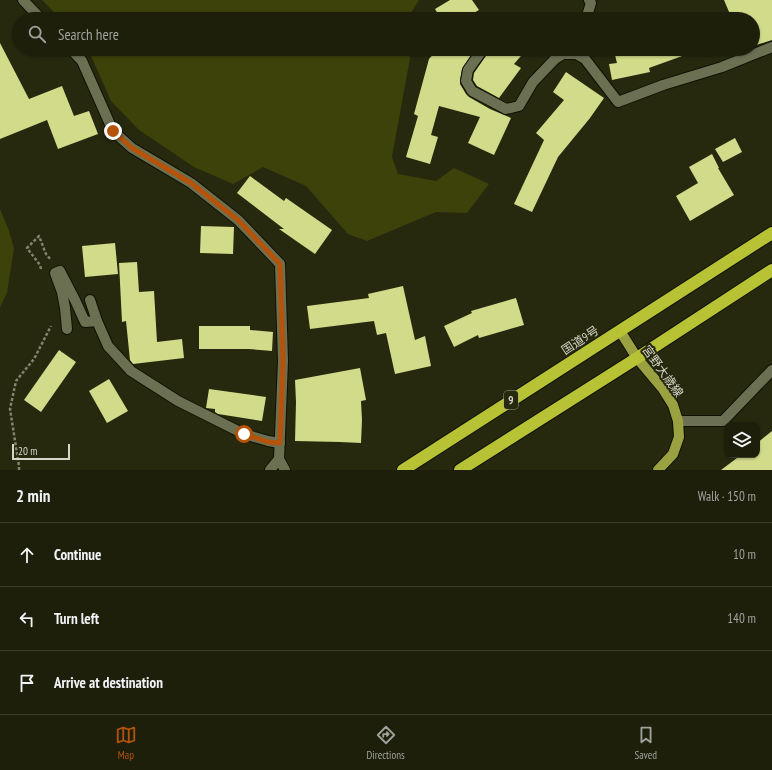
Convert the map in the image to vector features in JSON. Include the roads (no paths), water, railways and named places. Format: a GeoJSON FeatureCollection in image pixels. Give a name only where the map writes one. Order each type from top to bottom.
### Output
{"type":"FeatureCollection","features":[{"type":"Feature","properties":{"kind":"highway","name":"国道9号"},"geometry":{"type":"LineString","coordinates":[[403,470],[772,233]]}},
{"type":"Feature","properties":{"kind":"highway"},"geometry":{"type":"LineString","coordinates":[[460,470],[637,358],[772,270]]}},
{"type":"Feature","properties":{"kind":"main road","name":"宮野大歳線"},"geometry":{"type":"LineString","coordinates":[[620,331],[637,358],[663,389],[673,405],[678,421],[679,437],[672,454],[658,470]]}},
{"type":"Feature","properties":{"kind":"street"},"geometry":{"type":"LineString","coordinates":[[23,0],[34,12]]}},
{"type":"Feature","properties":{"kind":"street"},"geometry":{"type":"LineString","coordinates":[[588,12],[591,3],[589,0]]}},
{"type":"Feature","properties":{"kind":"street"},"geometry":{"type":"LineString","coordinates":[[760,52],[772,47]]}},
{"type":"Feature","properties":{"kind":"street"},"geometry":{"type":"LineString","coordinates":[[77,56],[82,61],[113,131],[132,148],[191,183],[238,220],[280,264],[283,361],[279,459],[285,470]]}},
{"type":"Feature","properties":{"kind":"street"},"geometry":{"type":"LineString","coordinates":[[478,56],[468,70],[466,81],[472,91],[506,109],[519,106],[533,82],[560,56]]}},
{"type":"Feature","properties":{"kind":"street"},"geometry":{"type":"LineString","coordinates":[[582,56],[618,102],[664,85],[722,67],[750,56]]}},
{"type":"Feature","properties":{"kind":"street"},"geometry":{"type":"LineString","coordinates":[[66,329],[66,308],[55,273],[60,271],[85,322],[97,321]]}},
{"type":"Feature","properties":{"kind":"street"},"geometry":{"type":"LineString","coordinates":[[90,300],[108,346],[131,371],[178,401],[244,434],[268,442],[280,443]]}},
{"type":"Feature","properties":{"kind":"street"},"geometry":{"type":"LineString","coordinates":[[678,421],[723,421],[772,370]]}},
{"type":"Feature","properties":{"kind":"street"},"geometry":{"type":"LineString","coordinates":[[270,470],[279,459]]}}]}
